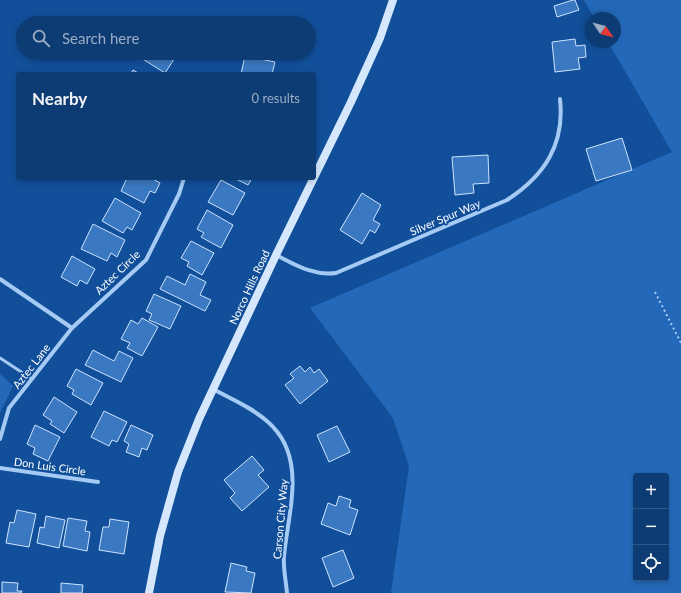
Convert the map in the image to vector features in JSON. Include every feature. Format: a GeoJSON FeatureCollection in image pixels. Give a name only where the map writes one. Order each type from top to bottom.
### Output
{"type":"FeatureCollection","features":[{"type":"Feature","properties":{"kind":"street","name":"Norco Hills Road"},"geometry":{"type":"LineString","coordinates":[[316,173],[380,38],[393,0]]}},
{"type":"Feature","properties":{"kind":"street","name":"Silver Spur Way"},"geometry":{"type":"LineString","coordinates":[[276,255],[313,273],[336,273],[507,200],[532,182],[542,171],[552,154],[559,134],[562,114],[560,99]]}},
{"type":"Feature","properties":{"kind":"street","name":"Aztec Circle"},"geometry":{"type":"LineString","coordinates":[[72,328],[146,260],[179,194],[183,180]]}},
{"type":"Feature","properties":{"kind":"street","name":"Norco Hills Road"},"geometry":{"type":"LineString","coordinates":[[149,593],[160,536],[178,472],[213,389],[313,180]]}},
{"type":"Feature","properties":{"kind":"street"},"geometry":{"type":"LineString","coordinates":[[0,279],[72,328]]}},
{"type":"Feature","properties":{"kind":"street","name":"Aztec Lane"},"geometry":{"type":"LineString","coordinates":[[0,439],[9,408],[72,328]]}},
{"type":"Feature","properties":{"kind":"street","name":"Carson City Way"},"geometry":{"type":"LineString","coordinates":[[213,389],[269,423],[282,440],[290,458],[293,479],[284,558],[287,593]]}},
{"type":"Feature","properties":{"kind":"street","name":"Don Luis Circle"},"geometry":{"type":"LineString","coordinates":[[0,468],[98,482]]}},
{"type":"Feature","properties":{"kind":"lane"},"geometry":{"type":"LineString","coordinates":[[0,358],[32,379]]}},
{"type":"Feature","properties":{"kind":"path"},"geometry":{"type":"LineString","coordinates":[[655,292],[681,343]]}},
{"type":"Feature","properties":{"kind":"shaded area"},"geometry":{"type":"Polygon","coordinates":[[[584,0],[681,0],[681,593],[391,593],[409,466],[393,418],[310,308],[672,152],[611,48],[621,48],[621,12],[591,12],[584,0]]]}},
{"type":"Feature","properties":{"kind":"shaded area"},"geometry":{"type":"Polygon","coordinates":[[[0,374],[13,386],[0,413],[0,374]]]}},
{"type":"Feature","properties":{"kind":"building"},"geometry":{"type":"Polygon","coordinates":[[[575,0],[579,10],[557,17],[554,6],[575,0]]]}},
{"type":"Feature","properties":{"kind":"building"},"geometry":{"type":"Polygon","coordinates":[[[575,39],[576,46],[585,45],[586,57],[578,58],[580,69],[555,72],[552,42],[575,39]]]}},
{"type":"Feature","properties":{"kind":"building"},"geometry":{"type":"Polygon","coordinates":[[[144,60],[173,60],[166,72],[144,60]]]}},
{"type":"Feature","properties":{"kind":"building"},"geometry":{"type":"Polygon","coordinates":[[[244,60],[265,60],[275,62],[272,72],[241,72],[244,60]]]}},
{"type":"Feature","properties":{"kind":"building"},"geometry":{"type":"Polygon","coordinates":[[[622,138],[632,170],[596,181],[586,149],[622,138]]]}},
{"type":"Feature","properties":{"kind":"building"},"geometry":{"type":"Polygon","coordinates":[[[488,155],[489,183],[473,184],[474,193],[455,195],[452,157],[488,155]]]}},
{"type":"Feature","properties":{"kind":"building"},"geometry":{"type":"Polygon","coordinates":[[[126,180],[155,180],[160,183],[155,193],[150,191],[144,203],[121,191],[126,180]]]}},
{"type":"Feature","properties":{"kind":"building"},"geometry":{"type":"Polygon","coordinates":[[[221,180],[245,193],[233,215],[208,202],[221,180]]]}},
{"type":"Feature","properties":{"kind":"building"},"geometry":{"type":"Polygon","coordinates":[[[238,180],[251,180],[248,185],[238,180]]]}},
{"type":"Feature","properties":{"kind":"building"},"geometry":{"type":"Polygon","coordinates":[[[362,193],[381,205],[373,220],[380,224],[375,233],[370,230],[362,244],[340,230],[362,193]]]}},
{"type":"Feature","properties":{"kind":"building"},"geometry":{"type":"Polygon","coordinates":[[[115,198],[141,213],[132,230],[127,227],[123,233],[102,221],[115,198]]]}},
{"type":"Feature","properties":{"kind":"building"},"geometry":{"type":"Polygon","coordinates":[[[207,210],[233,225],[221,248],[201,237],[204,233],[197,229],[207,210]]]}},
{"type":"Feature","properties":{"kind":"building"},"geometry":{"type":"Polygon","coordinates":[[[93,224],[125,240],[117,257],[111,253],[107,261],[81,249],[93,224]]]}},
{"type":"Feature","properties":{"kind":"building"},"geometry":{"type":"Polygon","coordinates":[[[191,241],[214,253],[202,275],[187,266],[189,262],[181,258],[191,241]]]}},
{"type":"Feature","properties":{"kind":"building"},"geometry":{"type":"Polygon","coordinates":[[[72,256],[95,269],[87,284],[80,280],[77,286],[61,277],[72,256]]]}},
{"type":"Feature","properties":{"kind":"building"},"geometry":{"type":"Polygon","coordinates":[[[190,274],[206,282],[200,295],[211,300],[205,311],[160,289],[167,276],[185,285],[190,274]]]}},
{"type":"Feature","properties":{"kind":"building"},"geometry":{"type":"Polygon","coordinates":[[[154,294],[181,306],[170,329],[149,320],[152,314],[146,311],[154,294]]]}},
{"type":"Feature","properties":{"kind":"building"},"geometry":{"type":"Polygon","coordinates":[[[142,318],[158,327],[142,356],[127,348],[130,343],[121,339],[131,320],[138,324],[142,318]]]}},
{"type":"Feature","properties":{"kind":"building"},"geometry":{"type":"Polygon","coordinates":[[[93,350],[114,361],[119,351],[133,358],[121,382],[85,365],[93,350]]]}},
{"type":"Feature","properties":{"kind":"building"},"geometry":{"type":"Polygon","coordinates":[[[300,366],[305,372],[310,367],[314,373],[319,369],[328,381],[300,404],[285,385],[294,378],[290,374],[300,366]]]}},
{"type":"Feature","properties":{"kind":"building"},"geometry":{"type":"Polygon","coordinates":[[[76,369],[103,383],[91,405],[72,394],[74,390],[67,386],[76,369]]]}},
{"type":"Feature","properties":{"kind":"building"},"geometry":{"type":"Polygon","coordinates":[[[54,397],[77,412],[64,433],[50,424],[52,421],[43,415],[54,397]]]}},
{"type":"Feature","properties":{"kind":"building"},"geometry":{"type":"Polygon","coordinates":[[[104,411],[127,422],[117,442],[112,440],[109,446],[91,437],[104,411]]]}},
{"type":"Feature","properties":{"kind":"building"},"geometry":{"type":"Polygon","coordinates":[[[35,425],[60,437],[48,461],[33,454],[35,448],[27,444],[35,425]]]}},
{"type":"Feature","properties":{"kind":"building"},"geometry":{"type":"Polygon","coordinates":[[[131,425],[153,435],[147,450],[142,448],[139,457],[126,452],[129,444],[124,441],[131,425]]]}},
{"type":"Feature","properties":{"kind":"building"},"geometry":{"type":"Polygon","coordinates":[[[337,426],[350,452],[329,462],[317,435],[337,426]]]}},
{"type":"Feature","properties":{"kind":"building"},"geometry":{"type":"Polygon","coordinates":[[[252,456],[264,470],[258,475],[269,487],[242,511],[230,498],[235,493],[224,480],[252,456]]]}},
{"type":"Feature","properties":{"kind":"building"},"geometry":{"type":"Polygon","coordinates":[[[339,496],[351,500],[349,507],[358,510],[350,535],[321,524],[328,503],[336,506],[339,496]]]}},
{"type":"Feature","properties":{"kind":"building"},"geometry":{"type":"Polygon","coordinates":[[[17,510],[36,514],[29,547],[6,543],[10,522],[14,523],[17,510]]]}},
{"type":"Feature","properties":{"kind":"building"},"geometry":{"type":"Polygon","coordinates":[[[46,516],[65,520],[59,548],[37,543],[40,527],[44,528],[46,516]]]}},
{"type":"Feature","properties":{"kind":"building"},"geometry":{"type":"Polygon","coordinates":[[[68,518],[87,521],[85,531],[90,532],[87,551],[63,546],[68,518]]]}},
{"type":"Feature","properties":{"kind":"building"},"geometry":{"type":"Polygon","coordinates":[[[110,519],[129,522],[124,554],[99,550],[103,527],[109,527],[110,519]]]}},
{"type":"Feature","properties":{"kind":"building"},"geometry":{"type":"Polygon","coordinates":[[[343,550],[354,578],[333,587],[322,558],[343,550]]]}},
{"type":"Feature","properties":{"kind":"building"},"geometry":{"type":"Polygon","coordinates":[[[231,563],[247,567],[246,571],[255,573],[251,593],[225,592],[231,563]]]}},
{"type":"Feature","properties":{"kind":"building"},"geometry":{"type":"Polygon","coordinates":[[[2,582],[18,583],[17,591],[22,591],[21,593],[2,593],[2,582]]]}},
{"type":"Feature","properties":{"kind":"building"},"geometry":{"type":"Polygon","coordinates":[[[61,583],[83,585],[82,593],[61,593],[61,583]]]}}]}
